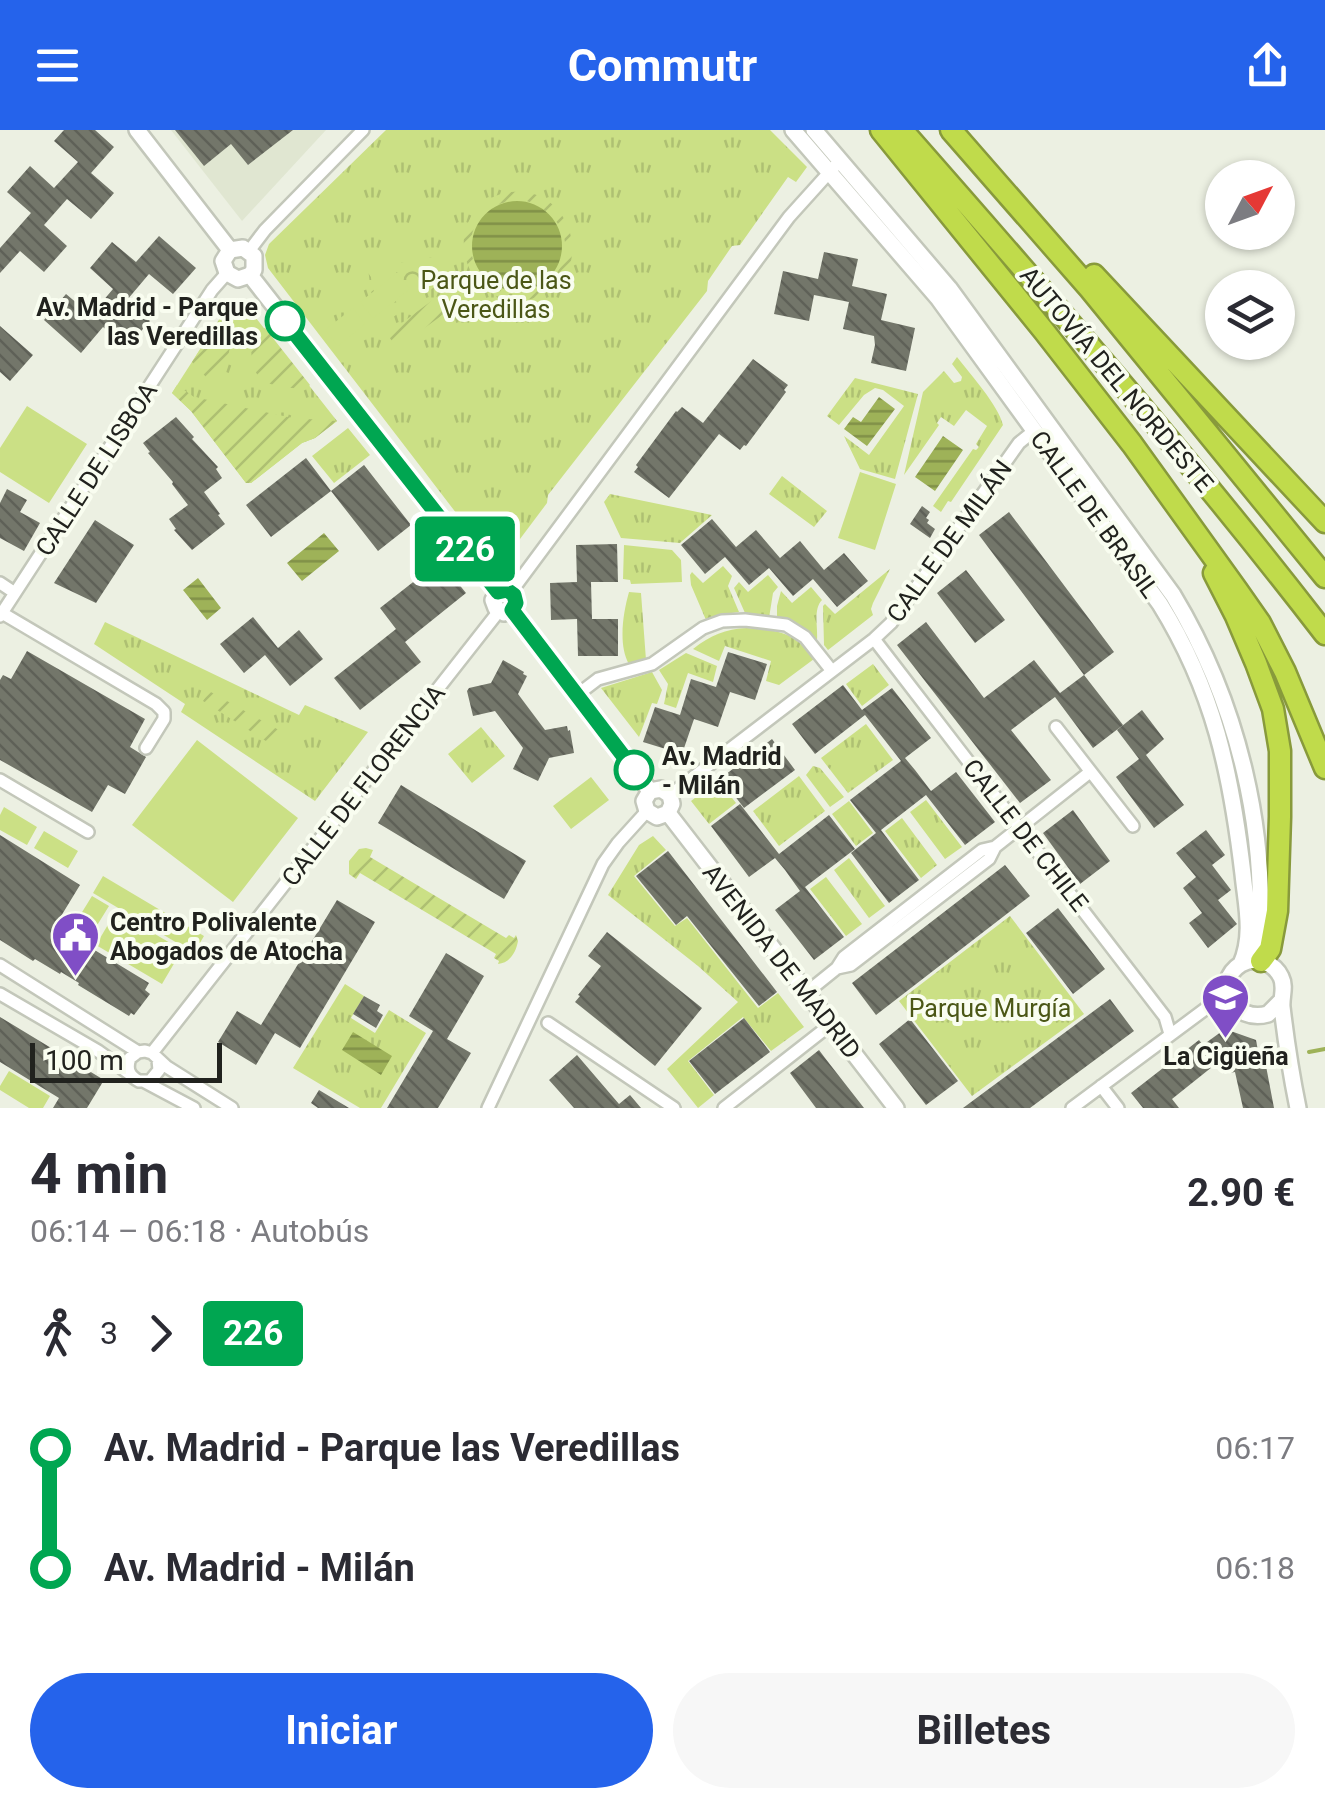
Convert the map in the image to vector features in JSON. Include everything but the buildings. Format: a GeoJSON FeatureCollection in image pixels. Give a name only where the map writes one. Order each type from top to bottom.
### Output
{"type":"FeatureCollection","features":[{"type":"Feature","properties":{"kind":"highway"},"geometry":{"type":"LineString","coordinates":[[881,130],[1132,444],[1260,622],[1325,768]]}},
{"type":"Feature","properties":{"kind":"highway","name":"AUTOVÍA DEL NORDESTE"},"geometry":{"type":"LineString","coordinates":[[902,130],[1133,395],[1325,634]]}},
{"type":"Feature","properties":{"kind":"highway"},"geometry":{"type":"LineString","coordinates":[[952,130],[1098,279],[1325,522]]}},
{"type":"Feature","properties":{"kind":"highway","name":"AUTOVÍA DEL NORDESTE"},"geometry":{"type":"LineString","coordinates":[[952,130],[1090,289],[1325,577]]}},
{"type":"Feature","properties":{"kind":"highway"},"geometry":{"type":"LineString","coordinates":[[1203,543],[1256,663],[1273,709],[1280,750],[1277,911],[1270,948],[1254,962]]}},
{"type":"Feature","properties":{"kind":"street"},"geometry":{"type":"LineString","coordinates":[[136,130],[230,250]]}},
{"type":"Feature","properties":{"kind":"street"},"geometry":{"type":"LineString","coordinates":[[249,251],[362,130]]}},
{"type":"Feature","properties":{"kind":"street","name":"CALLE DE BRASIL"},"geometry":{"type":"LineString","coordinates":[[793,130],[836,166],[948,288],[1162,580],[1196,633],[1238,738],[1253,816],[1262,923],[1254,962]]}},
{"type":"Feature","properties":{"kind":"street","name":"CALLE DE BRASIL"},"geometry":{"type":"LineString","coordinates":[[814,130],[836,166],[1035,430],[1182,639],[1221,740],[1236,818],[1249,926],[1248,948],[1254,962]]}},
{"type":"Feature","properties":{"kind":"street"},"geometry":{"type":"LineString","coordinates":[[650,791],[577,695],[506,610],[494,604],[778,232],[836,166]]}},
{"type":"Feature","properties":{"kind":"street"},"geometry":{"type":"LineString","coordinates":[[236,247],[249,251],[255,263],[250,275],[238,279],[227,273],[224,261],[230,250],[236,247]]}},
{"type":"Feature","properties":{"kind":"street","name":"CALLE DE LISBOA"},"geometry":{"type":"LineString","coordinates":[[1,614],[212,290],[227,273]]}},
{"type":"Feature","properties":{"kind":"street"},"geometry":{"type":"LineString","coordinates":[[250,275],[505,592]]}},
{"type":"Feature","properties":{"kind":"street","name":"CALLE DE MILÁN"},"geometry":{"type":"LineString","coordinates":[[670,794],[874,639],[902,609],[1019,444],[1035,430]]}},
{"type":"Feature","properties":{"kind":"street"},"geometry":{"type":"LineString","coordinates":[[0,583],[15,593]]}},
{"type":"Feature","properties":{"kind":"street","name":"CALLE DE FLORENCIA"},"geometry":{"type":"LineString","coordinates":[[155,1057],[506,610]]}},
{"type":"Feature","properties":{"kind":"street"},"geometry":{"type":"LineString","coordinates":[[1,614],[156,704],[164,712],[164,719],[146,748]]}},
{"type":"Feature","properties":{"kind":"street"},"geometry":{"type":"LineString","coordinates":[[577,695],[598,680],[652,664],[697,632],[722,622],[746,620],[786,625],[805,636],[832,671]]}},
{"type":"Feature","properties":{"kind":"street","name":"CALLE DE CHILE"},"geometry":{"type":"LineString","coordinates":[[874,639],[1165,1018],[1170,1034]]}},
{"type":"Feature","properties":{"kind":"street"},"geometry":{"type":"LineString","coordinates":[[1056,727],[1133,826]]}},
{"type":"Feature","properties":{"kind":"street"},"geometry":{"type":"LineString","coordinates":[[806,993],[837,968],[844,957],[982,850],[996,847],[1090,772]]}},
{"type":"Feature","properties":{"kind":"street"},"geometry":{"type":"LineString","coordinates":[[0,780],[88,832]]}},
{"type":"Feature","properties":{"kind":"street"},"geometry":{"type":"LineString","coordinates":[[661,789],[670,794],[672,804],[668,813],[657,817],[647,812],[644,801],[650,791],[661,789]]}},
{"type":"Feature","properties":{"kind":"street"},"geometry":{"type":"LineString","coordinates":[[488,1108],[603,864],[647,812]]}},
{"type":"Feature","properties":{"kind":"street","name":"AVENIDA DE MADRID"},"geometry":{"type":"LineString","coordinates":[[668,813],[896,1108]]}},
{"type":"Feature","properties":{"kind":"street"},"geometry":{"type":"LineString","coordinates":[[1286,1044],[1258,1017],[1240,1012],[1229,998],[1229,979],[1254,962],[1278,971],[1282,980],[1286,1044],[1298,1108]]}},
{"type":"Feature","properties":{"kind":"street"},"geometry":{"type":"LineString","coordinates":[[0,965],[138,1052]]}},
{"type":"Feature","properties":{"kind":"street"},"geometry":{"type":"LineString","coordinates":[[0,994],[98,1051],[134,1078],[194,1108]]}},
{"type":"Feature","properties":{"kind":"street"},"geometry":{"type":"LineString","coordinates":[[1072,1108],[1208,1007],[1229,998]]}},
{"type":"Feature","properties":{"kind":"street"},"geometry":{"type":"LineString","coordinates":[[1258,1017],[1268,1014],[1282,1000]]}},
{"type":"Feature","properties":{"kind":"street"},"geometry":{"type":"LineString","coordinates":[[548,1022],[669,1104]]}},
{"type":"Feature","properties":{"kind":"street"},"geometry":{"type":"LineString","coordinates":[[724,1108],[830,1025]]}},
{"type":"Feature","properties":{"kind":"street"},"geometry":{"type":"LineString","coordinates":[[130,1074],[130,1058],[146,1051],[232,1108]]}},
{"type":"Feature","properties":{"kind":"street"},"geometry":{"type":"LineString","coordinates":[[145,1082],[157,1074],[155,1057]]}},
{"type":"Feature","properties":{"kind":"street"},"geometry":{"type":"LineString","coordinates":[[1101,1086],[1118,1108]]}},
{"type":"Feature","properties":{"kind":"shaded area"},"geometry":{"type":"Polygon","coordinates":[[[171,130],[326,130],[242,221],[171,130]]]}},
{"type":"Feature","properties":{"kind":"shaded area"},"geometry":{"type":"Polygon","coordinates":[[[517,201],[549,214],[562,246],[549,278],[517,291],[485,278],[472,246],[485,214],[517,201]]]}},
{"type":"Feature","properties":{"kind":"shaded area"},"geometry":{"type":"Polygon","coordinates":[[[879,397],[895,409],[867,446],[844,429],[853,417],[861,422],[879,397]]]}},
{"type":"Feature","properties":{"kind":"shaded area"},"geometry":{"type":"Polygon","coordinates":[[[943,436],[963,450],[935,491],[915,477],[943,436]]]}},
{"type":"Feature","properties":{"kind":"shaded area"},"geometry":{"type":"Polygon","coordinates":[[[324,533],[339,551],[302,581],[287,563],[324,533]]]}},
{"type":"Feature","properties":{"kind":"shaded area"},"geometry":{"type":"Polygon","coordinates":[[[198,578],[221,608],[207,620],[183,590],[198,578]]]}},
{"type":"Feature","properties":{"kind":"shaded area"},"geometry":{"type":"Polygon","coordinates":[[[353,1032],[392,1056],[381,1075],[342,1050],[353,1032]]]}},
{"type":"Feature","properties":{"kind":"green space","name":"Parque de las Veredillas"},"geometry":{"type":"Polygon","coordinates":[[[386,130],[770,130],[807,167],[796,182],[788,177],[740,245],[732,246],[708,281],[707,291],[548,495],[547,503],[511,551],[518,558],[509,564],[493,561],[268,268],[265,255],[269,244],[386,130]]]}},
{"type":"Feature","properties":{"kind":"green space"},"geometry":{"type":"Polygon","coordinates":[[[521,191],[541,197],[559,211],[572,241],[571,262],[560,281],[542,295],[508,299],[489,292],[475,278],[466,261],[464,242],[468,224],[479,207],[498,195],[521,191]],[[520,199],[493,207],[477,222],[471,240],[473,259],[482,277],[496,289],[515,294],[537,289],[560,268],[563,233],[551,215],[520,199]]]}},
{"type":"Feature","properties":{"kind":"green space"},"geometry":{"type":"Polygon","coordinates":[[[440,256],[448,277],[381,326],[375,319],[410,289],[397,272],[371,292],[368,268],[440,256]]]}},
{"type":"Feature","properties":{"kind":"green space"},"geometry":{"type":"Polygon","coordinates":[[[397,273],[410,289],[373,318],[360,302],[397,273]]]}},
{"type":"Feature","properties":{"kind":"green space"},"geometry":{"type":"Polygon","coordinates":[[[453,285],[463,300],[397,348],[387,334],[453,285]]]}},
{"type":"Feature","properties":{"kind":"green space"},"geometry":{"type":"Polygon","coordinates":[[[241,299],[337,421],[251,483],[246,483],[191,411],[172,393],[229,304],[241,299]]]}},
{"type":"Feature","properties":{"kind":"green space"},"geometry":{"type":"Polygon","coordinates":[[[353,308],[365,324],[338,346],[325,330],[353,308]]]}},
{"type":"Feature","properties":{"kind":"green space"},"geometry":{"type":"Polygon","coordinates":[[[217,323],[233,331],[225,373],[207,378],[192,362],[217,323]]]}},
{"type":"Feature","properties":{"kind":"green space"},"geometry":{"type":"Polygon","coordinates":[[[265,328],[310,385],[306,389],[267,383],[255,371],[251,333],[265,328]]]}},
{"type":"Feature","properties":{"kind":"green space"},"geometry":{"type":"Polygon","coordinates":[[[957,357],[990,399],[1003,425],[941,512],[933,506],[973,449],[979,447],[976,444],[987,426],[966,410],[954,426],[941,417],[904,475],[923,392],[944,371],[954,383],[961,381],[952,364],[957,357]]]}},
{"type":"Feature","properties":{"kind":"green space"},"geometry":{"type":"Polygon","coordinates":[[[855,378],[918,394],[895,479],[860,469],[844,436],[869,455],[904,406],[875,388],[864,395],[839,425],[827,416],[855,378]]]}},
{"type":"Feature","properties":{"kind":"green space"},"geometry":{"type":"Polygon","coordinates":[[[177,385],[194,397],[293,418],[337,421],[246,483],[191,411],[172,393],[177,385]]]}},
{"type":"Feature","properties":{"kind":"green space"},"geometry":{"type":"Polygon","coordinates":[[[27,406],[87,444],[49,503],[0,472],[0,448],[27,406]]]}},
{"type":"Feature","properties":{"kind":"green space"},"geometry":{"type":"Polygon","coordinates":[[[348,428],[370,455],[334,483],[312,456],[348,428]]]}},
{"type":"Feature","properties":{"kind":"green space"},"geometry":{"type":"Polygon","coordinates":[[[860,472],[896,484],[875,550],[838,538],[860,472]]]}},
{"type":"Feature","properties":{"kind":"green space"},"geometry":{"type":"Polygon","coordinates":[[[782,476],[827,511],[814,527],[769,494],[782,476]]]}},
{"type":"Feature","properties":{"kind":"green space"},"geometry":{"type":"Polygon","coordinates":[[[610,494],[712,515],[680,543],[621,538],[604,502],[610,494]]]}},
{"type":"Feature","properties":{"kind":"green space"},"geometry":{"type":"Polygon","coordinates":[[[624,545],[672,550],[681,560],[682,582],[631,584],[623,579],[624,545]]]}},
{"type":"Feature","properties":{"kind":"green space"},"geometry":{"type":"Polygon","coordinates":[[[723,566],[732,576],[728,586],[739,612],[706,620],[690,575],[692,572],[703,583],[723,566]]]}},
{"type":"Feature","properties":{"kind":"green space"},"geometry":{"type":"Polygon","coordinates":[[[890,569],[873,603],[873,615],[828,650],[824,645],[823,606],[835,614],[890,569]]]}},
{"type":"Feature","properties":{"kind":"green space"},"geometry":{"type":"Polygon","coordinates":[[[768,575],[778,587],[773,593],[769,618],[745,613],[734,588],[739,582],[748,592],[768,575]]]}},
{"type":"Feature","properties":{"kind":"green space"},"geometry":{"type":"Polygon","coordinates":[[[811,587],[822,600],[817,613],[817,640],[799,625],[777,619],[781,591],[792,603],[811,587]]]}},
{"type":"Feature","properties":{"kind":"green space"},"geometry":{"type":"Polygon","coordinates":[[[629,592],[641,593],[646,660],[629,664],[623,619],[629,592]]]}},
{"type":"Feature","properties":{"kind":"green space"},"geometry":{"type":"Polygon","coordinates":[[[105,622],[299,715],[305,705],[368,732],[315,801],[181,712],[185,704],[94,644],[105,622]]]}},
{"type":"Feature","properties":{"kind":"green space"},"geometry":{"type":"Polygon","coordinates":[[[747,628],[785,634],[814,659],[779,685],[766,681],[771,661],[725,646],[719,661],[693,649],[718,634],[747,628]]]}},
{"type":"Feature","properties":{"kind":"green space"},"geometry":{"type":"Polygon","coordinates":[[[686,653],[717,666],[713,682],[688,673],[676,708],[664,704],[668,684],[659,670],[686,653]]]}},
{"type":"Feature","properties":{"kind":"green space"},"geometry":{"type":"Polygon","coordinates":[[[873,664],[889,685],[862,706],[846,684],[873,664]]]}},
{"type":"Feature","properties":{"kind":"green space"},"geometry":{"type":"Polygon","coordinates":[[[652,672],[662,690],[657,704],[652,703],[639,737],[601,688],[652,672]]]}},
{"type":"Feature","properties":{"kind":"green space"},"geometry":{"type":"Polygon","coordinates":[[[209,691],[286,734],[277,748],[203,701],[209,691]]]}},
{"type":"Feature","properties":{"kind":"green space"},"geometry":{"type":"Polygon","coordinates":[[[866,724],[893,760],[848,793],[821,758],[866,724]]]}},
{"type":"Feature","properties":{"kind":"green space"},"geometry":{"type":"Polygon","coordinates":[[[481,727],[505,756],[472,783],[448,754],[481,727]]]}},
{"type":"Feature","properties":{"kind":"green space"},"geometry":{"type":"Polygon","coordinates":[[[197,740],[298,818],[233,902],[132,825],[197,740]]]}},
{"type":"Feature","properties":{"kind":"green space"},"geometry":{"type":"Polygon","coordinates":[[[813,766],[820,768],[844,797],[830,807],[806,775],[813,766]]]}},
{"type":"Feature","properties":{"kind":"green space"},"geometry":{"type":"Polygon","coordinates":[[[799,776],[825,811],[779,846],[753,811],[799,776]]]}},
{"type":"Feature","properties":{"kind":"green space"},"geometry":{"type":"Polygon","coordinates":[[[591,777],[609,800],[571,829],[553,806],[591,777]]]}},
{"type":"Feature","properties":{"kind":"green space"},"geometry":{"type":"Polygon","coordinates":[[[718,780],[736,803],[709,824],[691,801],[718,780]]]}},
{"type":"Feature","properties":{"kind":"green space"},"geometry":{"type":"Polygon","coordinates":[[[926,800],[962,847],[945,859],[910,812],[926,800]]]}},
{"type":"Feature","properties":{"kind":"green space"},"geometry":{"type":"Polygon","coordinates":[[[849,801],[873,833],[856,846],[832,814],[849,801]]]}},
{"type":"Feature","properties":{"kind":"green space"},"geometry":{"type":"Polygon","coordinates":[[[4,807],[37,827],[27,845],[0,830],[4,807]]]}},
{"type":"Feature","properties":{"kind":"green space"},"geometry":{"type":"Polygon","coordinates":[[[902,818],[937,865],[921,878],[885,831],[902,818]]]}},
{"type":"Feature","properties":{"kind":"green space"},"geometry":{"type":"Polygon","coordinates":[[[44,831],[78,851],[68,868],[34,848],[44,831]]]}},
{"type":"Feature","properties":{"kind":"green space"},"geometry":{"type":"Polygon","coordinates":[[[653,836],[666,850],[634,876],[675,926],[687,918],[758,1008],[778,993],[804,1027],[771,1051],[743,1017],[688,1061],[714,1095],[698,1108],[667,1069],[738,1002],[608,895],[639,845],[653,836]]]}},
{"type":"Feature","properties":{"kind":"green space"},"geometry":{"type":"Polygon","coordinates":[[[359,849],[373,850],[370,857],[506,938],[516,935],[518,941],[512,956],[498,964],[496,954],[360,873],[356,879],[349,874],[349,861],[359,849]]]}},
{"type":"Feature","properties":{"kind":"green space"},"geometry":{"type":"Polygon","coordinates":[[[849,858],[885,906],[869,918],[834,870],[849,858]]]}},
{"type":"Feature","properties":{"kind":"green space"},"geometry":{"type":"Polygon","coordinates":[[[103,876],[204,936],[194,953],[93,893],[103,876]]]}},
{"type":"Feature","properties":{"kind":"green space"},"geometry":{"type":"Polygon","coordinates":[[[826,877],[862,924],[846,936],[810,889],[826,877]]]}},
{"type":"Feature","properties":{"kind":"green space"},"geometry":{"type":"Polygon","coordinates":[[[92,896],[109,906],[88,940],[71,930],[92,896]]]}},
{"type":"Feature","properties":{"kind":"green space"},"geometry":{"type":"Polygon","coordinates":[[[116,911],[182,950],[162,984],[96,945],[116,911]]]}},
{"type":"Feature","properties":{"kind":"green space","name":"Parque Murgía"},"geometry":{"type":"Polygon","coordinates":[[[1010,916],[1084,1014],[972,1096],[899,1001],[1010,916]]]}},
{"type":"Feature","properties":{"kind":"green space"},"geometry":{"type":"Polygon","coordinates":[[[345,984],[364,996],[351,1018],[375,1033],[389,1010],[426,1033],[381,1108],[360,1108],[293,1068],[345,984]]]}},
{"type":"Feature","properties":{"kind":"green space"},"geometry":{"type":"Polygon","coordinates":[[[9,1071],[50,1096],[43,1108],[29,1108],[0,1090],[9,1071]]]}},
{"type":"Feature","properties":{"kind":"waterway"},"geometry":{"type":"LineString","coordinates":[[1309,1052],[1325,1049]]}},
{"type":"Feature","properties":{"kind":"bus line","name":"226"},"geometry":{"type":"LineString","coordinates":[[285,321],[498,592],[512,592],[516,603],[512,610],[634,770]]}},
{"type":"Feature","properties":{"kind":"place","name":"Av. Madrid - Parque las Veredillas"},"geometry":{"type":"Point","coordinates":[285,321]}},
{"type":"Feature","properties":{"kind":"place","name":"Av. Madrid - Milán"},"geometry":{"type":"Point","coordinates":[634,770]}},
{"type":"Feature","properties":{"kind":"place","name":"Centro Polivalente Abogados de Atocha"},"geometry":{"type":"Point","coordinates":[75,978]}},
{"type":"Feature","properties":{"kind":"place","name":"La Cigüeña"},"geometry":{"type":"Point","coordinates":[1226,1040]}}]}
